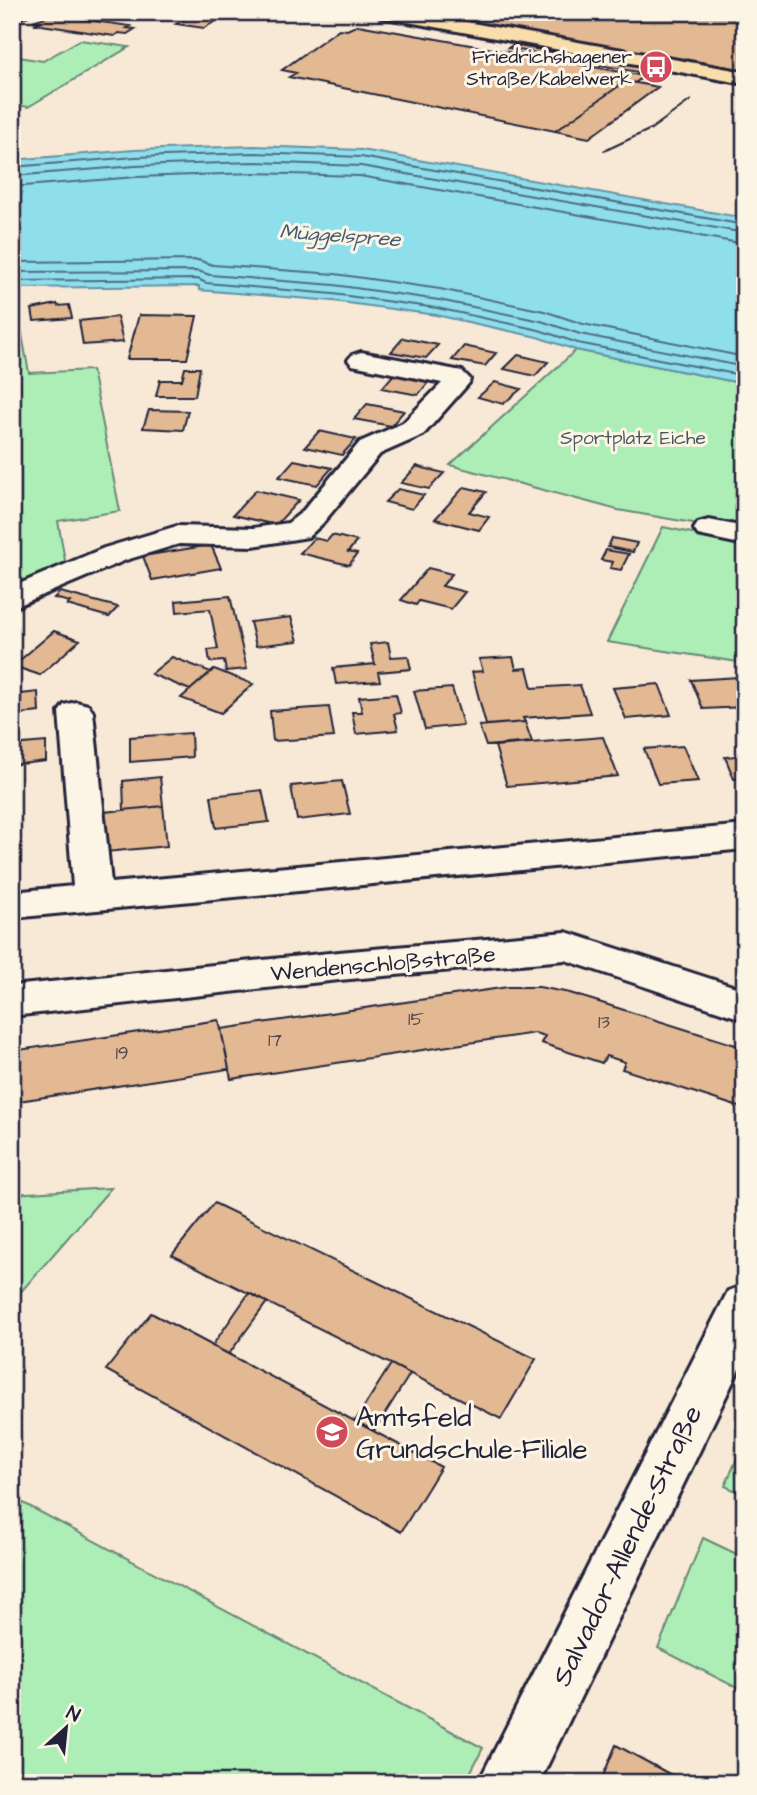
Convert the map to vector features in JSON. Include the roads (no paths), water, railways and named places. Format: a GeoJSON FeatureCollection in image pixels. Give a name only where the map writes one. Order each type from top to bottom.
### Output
{"type":"FeatureCollection","features":[{"type":"Feature","properties":{"kind":"main road"},"geometry":{"type":"LineString","coordinates":[[381,12],[745,78]]}},
{"type":"Feature","properties":{"kind":"street"},"geometry":{"type":"LineString","coordinates":[[12,17],[22,12]]}},
{"type":"Feature","properties":{"kind":"street"},"geometry":{"type":"LineString","coordinates":[[12,599],[115,554],[177,535],[253,537],[297,531],[312,518],[370,448],[413,429],[457,379],[361,360]]}},
{"type":"Feature","properties":{"kind":"street"},"geometry":{"type":"LineString","coordinates":[[709,529],[745,536]]}},
{"type":"Feature","properties":{"kind":"street"},"geometry":{"type":"LineString","coordinates":[[76,712],[93,898]]}},
{"type":"Feature","properties":{"kind":"street"},"geometry":{"type":"LineString","coordinates":[[12,905],[745,837]]}},
{"type":"Feature","properties":{"kind":"street","name":"Wendenschloßstraße"},"geometry":{"type":"LineString","coordinates":[[12,1001],[339,966],[566,946],[745,1005]]}},
{"type":"Feature","properties":{"kind":"street","name":"Salvador-Allende-Straße"},"geometry":{"type":"LineString","coordinates":[[508,1783],[745,1306]]}},
{"type":"Feature","properties":{"kind":"water","name":"Müggelspree"},"geometry":{"type":"Polygon","coordinates":[[[254,146],[362,150],[745,218],[745,384],[576,350],[537,337],[436,315],[333,301],[199,290],[199,286],[12,288],[12,160],[134,150],[254,146]]]}},
{"type":"Feature","properties":{"kind":"tram line"},"geometry":{"type":"LineString","coordinates":[[604,151],[651,129],[691,100]]}},
{"type":"Feature","properties":{"kind":"place","name":"Friedrichshagener Straße/Kabelwerk"},"geometry":{"type":"Point","coordinates":[656,67]}},
{"type":"Feature","properties":{"kind":"place","name":"Amtsfeld Grundschule-Filiale"},"geometry":{"type":"Point","coordinates":[332,1432]}},
{"type":"Feature","properties":{"kind":"park label","name":"Sportplatz Eiche"},"geometry":{"type":"Point","coordinates":[633,437]}}]}
